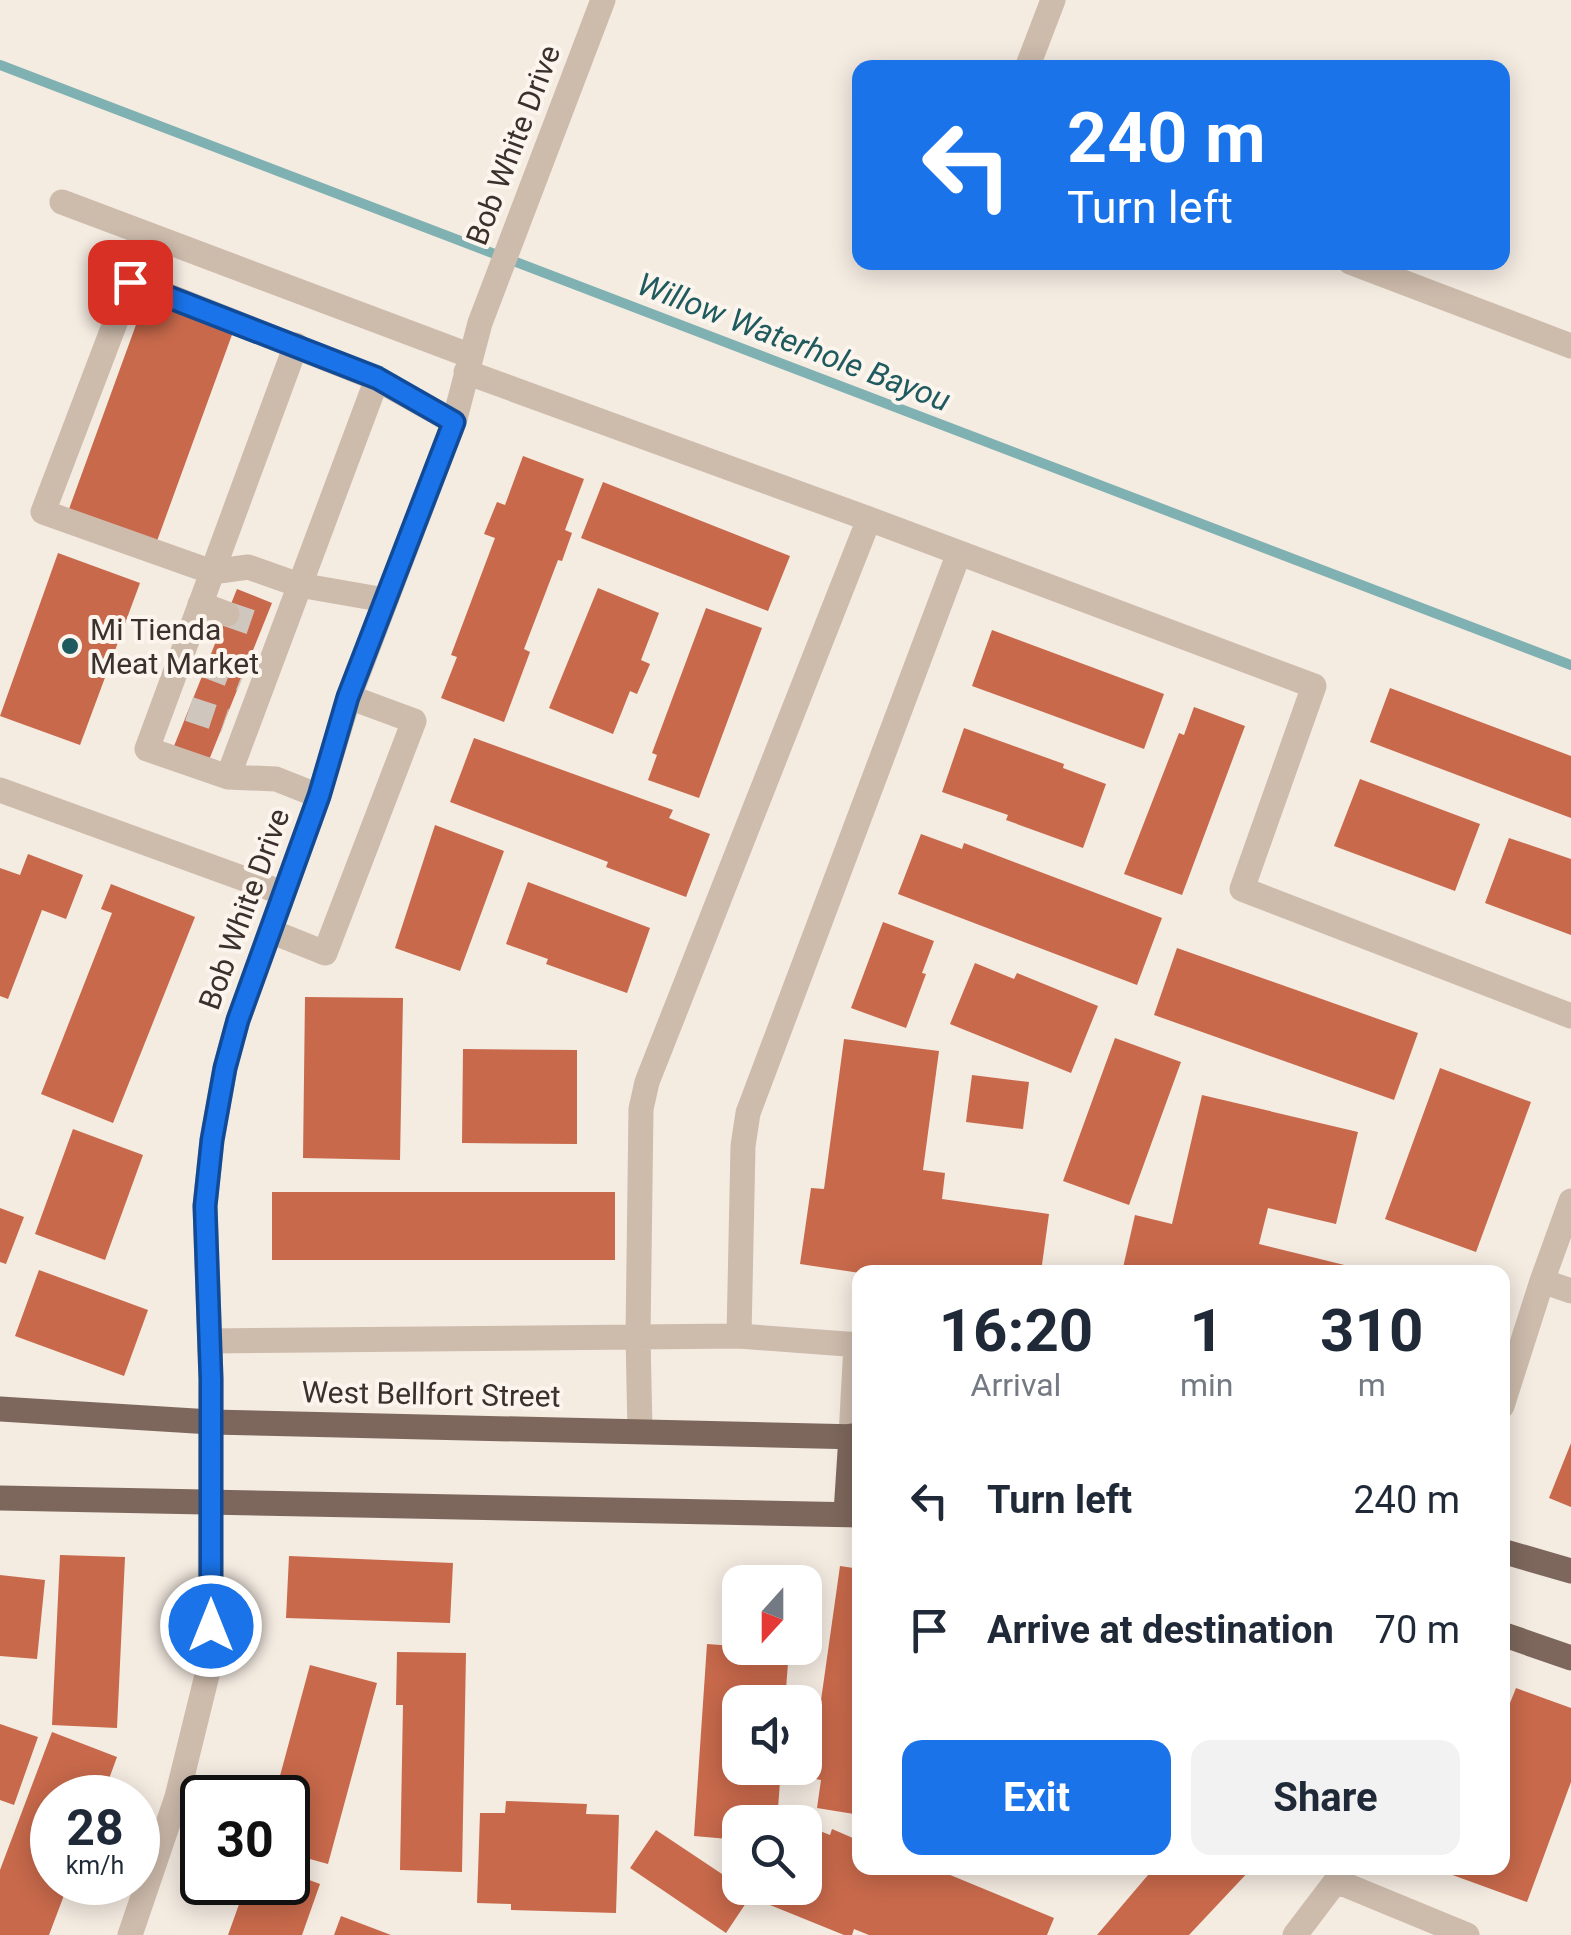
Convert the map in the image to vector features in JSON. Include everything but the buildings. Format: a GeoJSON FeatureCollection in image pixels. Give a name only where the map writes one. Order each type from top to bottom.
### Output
{"type":"FeatureCollection","features":[{"type":"Feature","properties":{"kind":"main road","name":"West Bellfort Street"},"geometry":{"type":"LineString","coordinates":[[0,1409],[211,1422],[852,1436]]}},
{"type":"Feature","properties":{"kind":"main road"},"geometry":{"type":"LineString","coordinates":[[0,1498],[212,1505],[852,1514]]}},
{"type":"Feature","properties":{"kind":"main road"},"geometry":{"type":"LineString","coordinates":[[1510,1553],[1571,1570]]}},
{"type":"Feature","properties":{"kind":"main road"},"geometry":{"type":"LineString","coordinates":[[1510,1637],[1571,1658]]}},
{"type":"Feature","properties":{"kind":"street","name":"Bob White Drive"},"geometry":{"type":"LineString","coordinates":[[130,1935],[177,1797],[210,1663],[212,1505],[205,1206],[225,1068],[238,1020],[319,796],[348,697],[454,422],[480,323],[603,0]]}},
{"type":"Feature","properties":{"kind":"street"},"geometry":{"type":"LineString","coordinates":[[1030,60],[1053,0]]}},
{"type":"Feature","properties":{"kind":"street"},"geometry":{"type":"LineString","coordinates":[[62,202],[468,364],[1314,686],[1242,889],[1571,1016]]}},
{"type":"Feature","properties":{"kind":"street"},"geometry":{"type":"LineString","coordinates":[[1371,270],[1571,346]]}},
{"type":"Feature","properties":{"kind":"street"},"geometry":{"type":"LineString","coordinates":[[385,600],[299,585],[248,567],[212,572],[43,512],[130,282],[377,378],[454,422]]}},
{"type":"Feature","properties":{"kind":"street"},"geometry":{"type":"LineString","coordinates":[[296,345],[181,656],[177,704],[147,748],[228,777],[276,779],[319,796]]}},
{"type":"Feature","properties":{"kind":"street"},"geometry":{"type":"LineString","coordinates":[[228,777],[236,725],[251,683],[272,630],[299,585],[377,378]]}},
{"type":"Feature","properties":{"kind":"street"},"geometry":{"type":"LineString","coordinates":[[640,1431],[641,1108],[647,1082],[869,518]]}},
{"type":"Feature","properties":{"kind":"street"},"geometry":{"type":"LineString","coordinates":[[739,1336],[743,1146],[748,1114],[959,553]]}},
{"type":"Feature","properties":{"kind":"street"},"geometry":{"type":"LineString","coordinates":[[200,604],[227,614]]}},
{"type":"Feature","properties":{"kind":"street"},"geometry":{"type":"LineString","coordinates":[[181,656],[206,665]]}},
{"type":"Feature","properties":{"kind":"street"},"geometry":{"type":"LineString","coordinates":[[270,931],[325,953],[414,721],[348,697]]}},
{"type":"Feature","properties":{"kind":"street"},"geometry":{"type":"LineString","coordinates":[[0,790],[283,893]]}},
{"type":"Feature","properties":{"kind":"street"},"geometry":{"type":"LineString","coordinates":[[1510,1381],[1571,1201]]}},
{"type":"Feature","properties":{"kind":"street"},"geometry":{"type":"LineString","coordinates":[[1542,1281],[1571,1291]]}},
{"type":"Feature","properties":{"kind":"street"},"geometry":{"type":"LineString","coordinates":[[210,1341],[739,1336],[852,1345]]}},
{"type":"Feature","properties":{"kind":"street"},"geometry":{"type":"LineString","coordinates":[[1295,1935],[1339,1875]]}},
{"type":"Feature","properties":{"kind":"street"},"geometry":{"type":"LineString","coordinates":[[1342,1875],[1467,1935]]}},
{"type":"Feature","properties":{"kind":"waterway","name":"Willow Waterhole Bayou"},"geometry":{"type":"LineString","coordinates":[[0,65],[1571,665]]}},
{"type":"Feature","properties":{"kind":"tunnel"},"geometry":{"type":"LineString","coordinates":[[227,614],[262,626]]}},
{"type":"Feature","properties":{"kind":"tunnel"},"geometry":{"type":"LineString","coordinates":[[206,665],[242,679]]}},
{"type":"Feature","properties":{"kind":"tunnel"},"geometry":{"type":"LineString","coordinates":[[189,709],[225,721]]}},
{"type":"Feature","properties":{"kind":"place","name":"Mi Tienda Meat Market"},"geometry":{"type":"Point","coordinates":[70,646]}},
{"type":"Feature","properties":{"kind":"route"},"geometry":{"type":"LineString","coordinates":[[130,282],[377,378],[454,422],[348,697],[319,796],[238,1020],[225,1068],[205,1206],[211,1379],[211,1626]]}}]}
